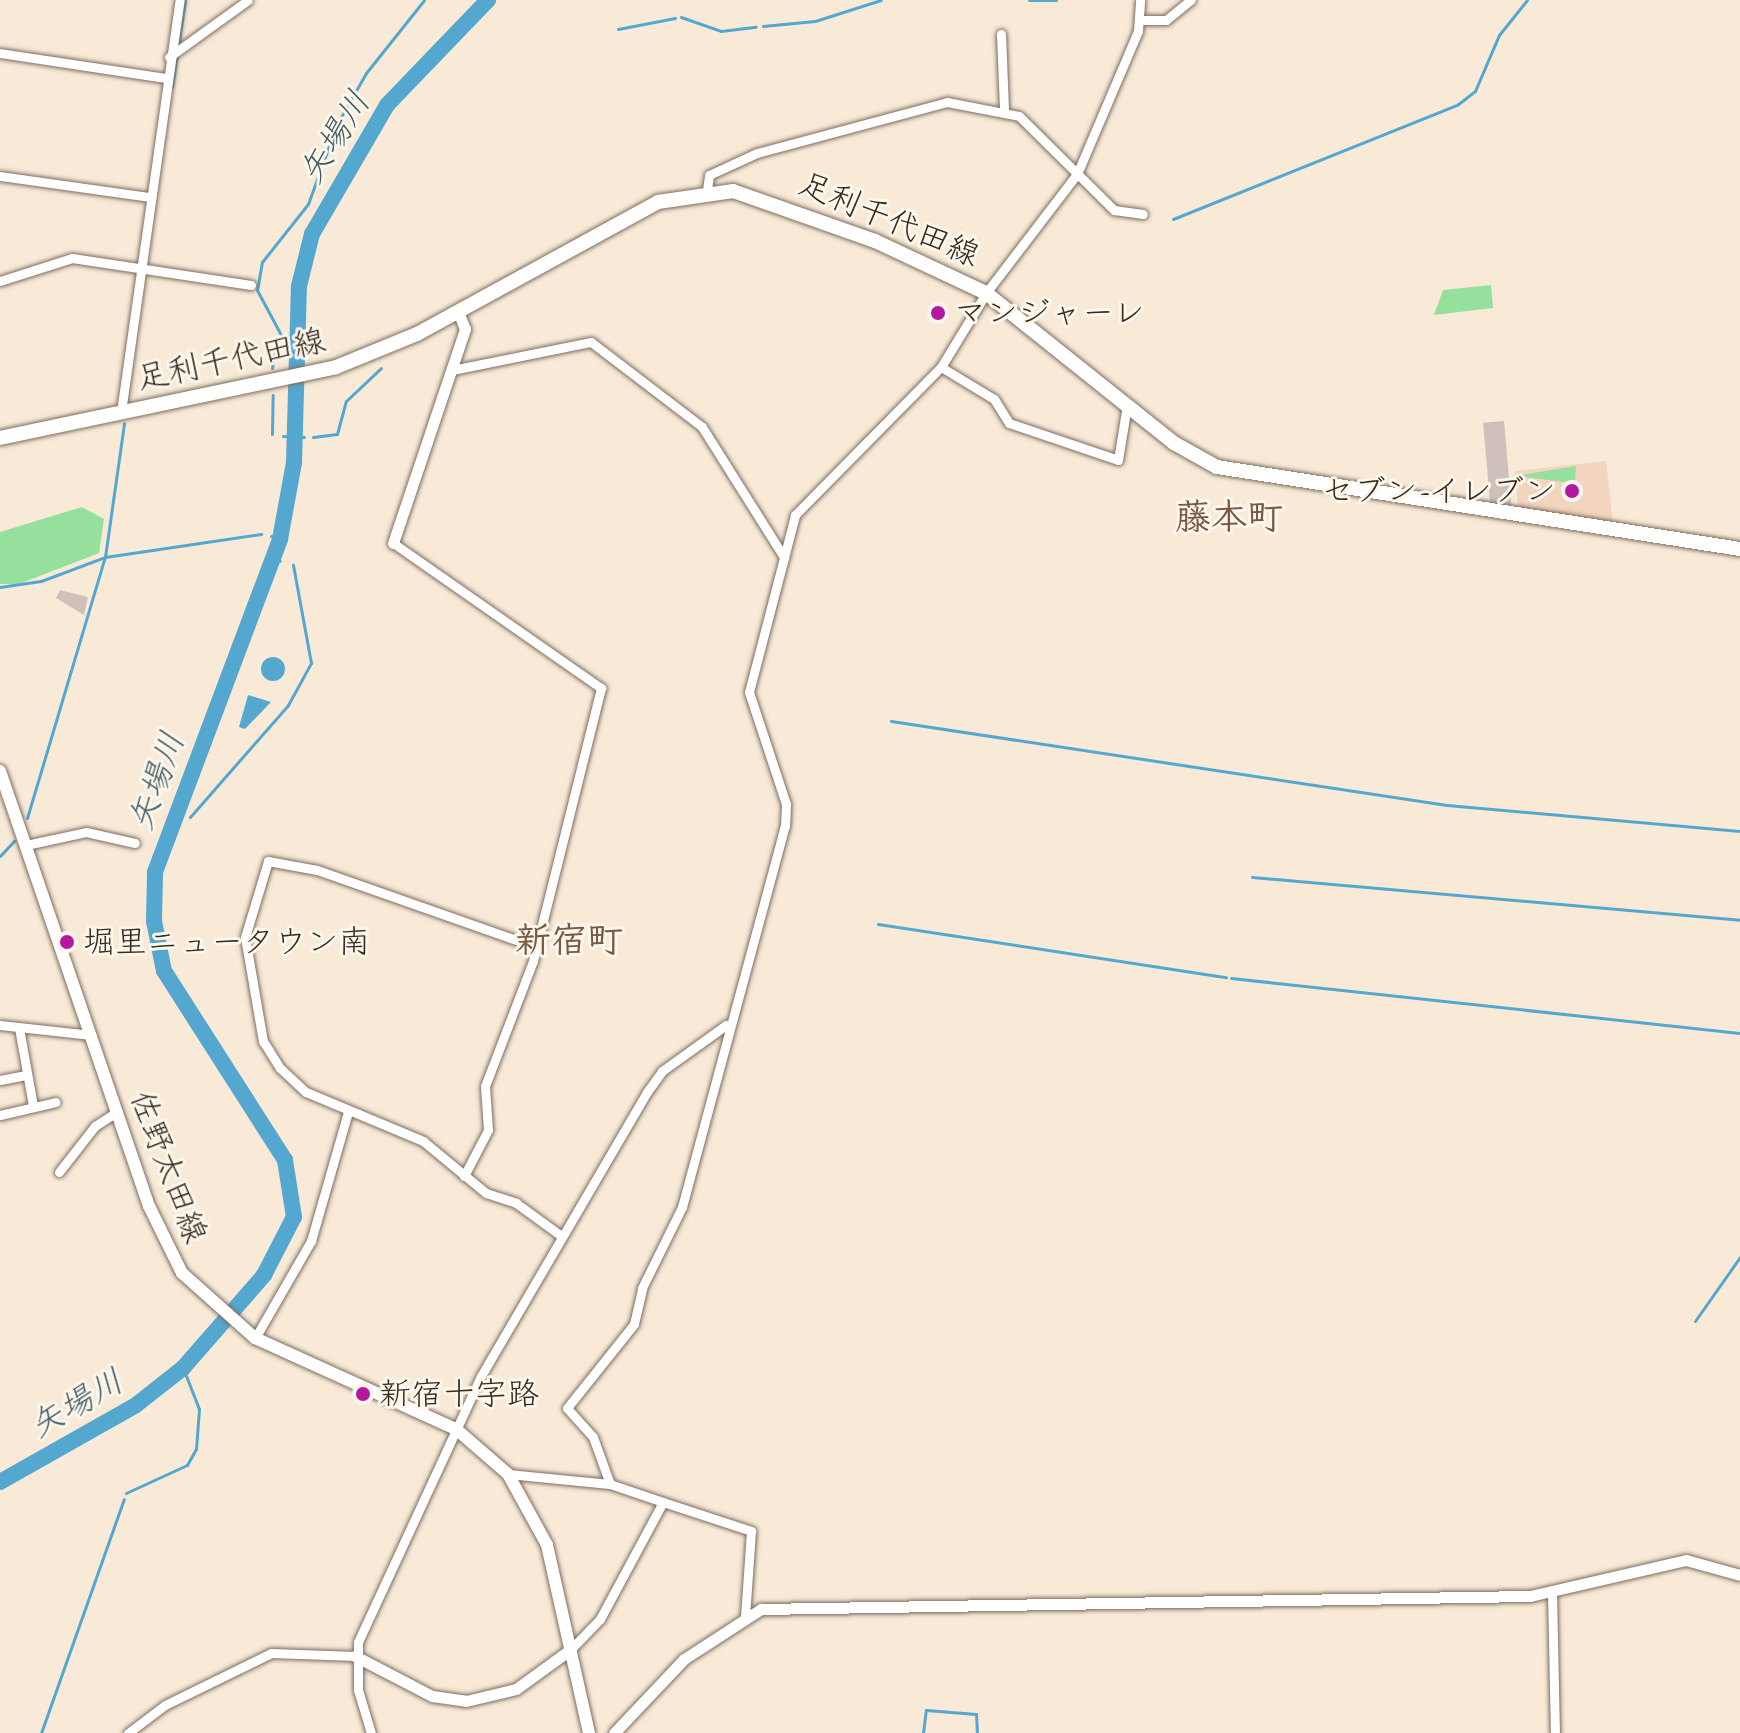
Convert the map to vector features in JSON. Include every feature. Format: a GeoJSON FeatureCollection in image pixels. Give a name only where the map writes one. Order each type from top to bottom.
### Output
{"type":"FeatureCollection","features":[{"type":"Feature","properties":{"kind":"main road","name":"足利千代田線"},"geometry":{"type":"LineString","coordinates":[[0,438],[313,372],[374,353],[458,312],[643,209],[707,190],[764,198],[986,293],[1192,455],[1252,477],[1740,549]]}},
{"type":"Feature","properties":{"kind":"main road","name":"佐野太田線"},"geometry":{"type":"LineString","coordinates":[[0,771],[168,1250],[218,1312],[237,1327],[456,1429],[508,1474],[547,1545],[589,1733]]}},
{"type":"Feature","properties":{"kind":"street"},"geometry":{"type":"LineString","coordinates":[[121,412],[169,57],[180,0]]}},
{"type":"Feature","properties":{"kind":"street"},"geometry":{"type":"LineString","coordinates":[[169,57],[248,0]]}},
{"type":"Feature","properties":{"kind":"street"},"geometry":{"type":"LineString","coordinates":[[610,1484],[593,1437],[567,1408],[634,1324],[642,1288],[682,1207],[727,1025],[785,826],[786,804],[749,692],[795,515],[812,491],[941,367],[986,293],[1077,174],[1141,20],[1140,0]]}},
{"type":"Feature","properties":{"kind":"street"},"geometry":{"type":"LineString","coordinates":[[1141,20],[1166,20],[1191,0]]}},
{"type":"Feature","properties":{"kind":"street"},"geometry":{"type":"LineString","coordinates":[[1001,34],[1004,110]]}},
{"type":"Feature","properties":{"kind":"street"},"geometry":{"type":"LineString","coordinates":[[0,53],[166,78]]}},
{"type":"Feature","properties":{"kind":"street"},"geometry":{"type":"LineString","coordinates":[[707,190],[709,175],[757,153],[937,102],[1004,110],[1114,210],[1143,214]]}},
{"type":"Feature","properties":{"kind":"street"},"geometry":{"type":"LineString","coordinates":[[0,176],[150,197]]}},
{"type":"Feature","properties":{"kind":"street"},"geometry":{"type":"LineString","coordinates":[[0,281],[62,259],[251,285]]}},
{"type":"Feature","properties":{"kind":"street"},"geometry":{"type":"LineString","coordinates":[[458,312],[465,329],[393,543],[601,688],[536,947],[485,1086],[488,1130],[464,1176]]}},
{"type":"Feature","properties":{"kind":"street"},"geometry":{"type":"LineString","coordinates":[[452,370],[591,342],[702,427],[784,557]]}},
{"type":"Feature","properties":{"kind":"street"},"geometry":{"type":"LineString","coordinates":[[941,367],[994,399],[1009,423],[1118,460],[1127,405]]}},
{"type":"Feature","properties":{"kind":"street"},"geometry":{"type":"LineString","coordinates":[[26,845],[86,832],[135,843]]}},
{"type":"Feature","properties":{"kind":"street"},"geometry":{"type":"LineString","coordinates":[[536,947],[317,870],[265,863],[265,889],[245,937],[263,1041],[306,1092],[423,1141],[464,1176],[560,1235]]}},
{"type":"Feature","properties":{"kind":"street"},"geometry":{"type":"LineString","coordinates":[[0,1025],[91,1035]]}},
{"type":"Feature","properties":{"kind":"street"},"geometry":{"type":"LineString","coordinates":[[371,1733],[355,1656],[456,1429],[560,1235],[662,1071],[727,1025]]}},
{"type":"Feature","properties":{"kind":"street"},"geometry":{"type":"LineString","coordinates":[[19,1028],[33,1106]]}},
{"type":"Feature","properties":{"kind":"street"},"geometry":{"type":"LineString","coordinates":[[0,1080],[25,1075]]}},
{"type":"Feature","properties":{"kind":"street"},"geometry":{"type":"LineString","coordinates":[[0,1115],[56,1102]]}},
{"type":"Feature","properties":{"kind":"street"},"geometry":{"type":"LineString","coordinates":[[59,1172],[95,1126],[118,1111]]}},
{"type":"Feature","properties":{"kind":"street"},"geometry":{"type":"LineString","coordinates":[[255,1338],[311,1241],[348,1112]]}},
{"type":"Feature","properties":{"kind":"street"},"geometry":{"type":"LineString","coordinates":[[508,1474],[610,1484],[751,1531],[745,1617]]}},
{"type":"Feature","properties":{"kind":"street"},"geometry":{"type":"LineString","coordinates":[[128,1733],[165,1705],[271,1653],[355,1656],[432,1696],[466,1701],[516,1689],[571,1649],[600,1619],[663,1502]]}},
{"type":"Feature","properties":{"kind":"street"},"geometry":{"type":"LineString","coordinates":[[614,1733],[684,1659],[761,1609],[1552,1592],[1686,1560],[1740,1575]]}},
{"type":"Feature","properties":{"kind":"street"},"geometry":{"type":"LineString","coordinates":[[1552,1592],[1555,1733]]}},
{"type":"Feature","properties":{"kind":"shaded area"},"geometry":{"type":"Polygon","coordinates":[[[1504,421],[1512,509],[1491,510],[1483,423],[1504,421]]]}},
{"type":"Feature","properties":{"kind":"shaded area"},"geometry":{"type":"Polygon","coordinates":[[[1606,461],[1613,524],[1518,508],[1515,471],[1606,461]]]}},
{"type":"Feature","properties":{"kind":"shaded area"},"geometry":{"type":"Polygon","coordinates":[[[60,590],[88,597],[84,615],[56,598],[60,590]]]}},
{"type":"Feature","properties":{"kind":"green space"},"geometry":{"type":"Polygon","coordinates":[[[1491,285],[1493,308],[1434,315],[1443,290],[1491,285]]]}},
{"type":"Feature","properties":{"kind":"green space"},"geometry":{"type":"Polygon","coordinates":[[[1576,466],[1575,480],[1566,482],[1515,476],[1576,466]]]}},
{"type":"Feature","properties":{"kind":"green space"},"geometry":{"type":"Polygon","coordinates":[[[82,507],[104,519],[99,553],[19,584],[0,584],[0,532],[82,507]]]}},
{"type":"Feature","properties":{"kind":"water"},"geometry":{"type":"Polygon","coordinates":[[[273,657],[284,664],[285,669],[278,680],[273,681],[262,674],[261,669],[268,658],[273,657]]]}},
{"type":"Feature","properties":{"kind":"water"},"geometry":{"type":"Polygon","coordinates":[[[248,695],[271,702],[245,729],[239,727],[248,695]]]}},
{"type":"Feature","properties":{"kind":"waterway"},"geometry":{"type":"LineString","coordinates":[[178,48],[185,0]]}},
{"type":"Feature","properties":{"kind":"waterway"},"geometry":{"type":"LineString","coordinates":[[281,335],[257,290],[262,262],[308,204],[337,124],[366,73],[424,0]]}},
{"type":"Feature","properties":{"kind":"waterway","name":"矢場川"},"geometry":{"type":"LineString","coordinates":[[0,1482],[136,1405],[183,1368],[264,1275],[294,1217],[285,1160],[164,971],[154,921],[155,872],[280,539],[294,463],[299,286],[312,234],[387,105],[488,0]]}},
{"type":"Feature","properties":{"kind":"waterway"},"geometry":{"type":"LineString","coordinates":[[763,26],[815,21],[881,0]]}},
{"type":"Feature","properties":{"kind":"waterway"},"geometry":{"type":"LineString","coordinates":[[1029,0],[1056,0]]}},
{"type":"Feature","properties":{"kind":"waterway"},"geometry":{"type":"LineString","coordinates":[[1173,219],[1457,105],[1475,91],[1499,35],[1527,0]]}},
{"type":"Feature","properties":{"kind":"waterway"},"geometry":{"type":"LineString","coordinates":[[681,17],[721,31],[756,27]]}},
{"type":"Feature","properties":{"kind":"waterway"},"geometry":{"type":"LineString","coordinates":[[618,29],[675,18]]}},
{"type":"Feature","properties":{"kind":"waterway"},"geometry":{"type":"LineString","coordinates":[[172,87],[177,55]]}},
{"type":"Feature","properties":{"kind":"waterway"},"geometry":{"type":"LineString","coordinates":[[272,368],[276,344]]}},
{"type":"Feature","properties":{"kind":"waterway"},"geometry":{"type":"LineString","coordinates":[[313,437],[337,434],[346,401],[381,368]]}},
{"type":"Feature","properties":{"kind":"waterway"},"geometry":{"type":"LineString","coordinates":[[272,434],[273,395]]}},
{"type":"Feature","properties":{"kind":"waterway"},"geometry":{"type":"LineString","coordinates":[[27,818],[105,557],[124,423]]}},
{"type":"Feature","properties":{"kind":"waterway","name":"矢場川"},"geometry":{"type":"LineString","coordinates":[[283,436],[304,437]]}},
{"type":"Feature","properties":{"kind":"waterway"},"geometry":{"type":"LineString","coordinates":[[0,587],[41,581],[105,557],[261,534]]}},
{"type":"Feature","properties":{"kind":"waterway"},"geometry":{"type":"LineString","coordinates":[[271,536],[280,539]]}},
{"type":"Feature","properties":{"kind":"waterway"},"geometry":{"type":"LineString","coordinates":[[273,559],[280,561]]}},
{"type":"Feature","properties":{"kind":"waterway"},"geometry":{"type":"LineString","coordinates":[[190,817],[288,705],[311,663],[293,565]]}},
{"type":"Feature","properties":{"kind":"waterway"},"geometry":{"type":"LineString","coordinates":[[891,721],[1447,805],[1740,831]]}},
{"type":"Feature","properties":{"kind":"waterway"},"geometry":{"type":"LineString","coordinates":[[0,856],[14,841]]}},
{"type":"Feature","properties":{"kind":"waterway"},"geometry":{"type":"LineString","coordinates":[[1252,877],[1740,920]]}},
{"type":"Feature","properties":{"kind":"waterway"},"geometry":{"type":"LineString","coordinates":[[878,924],[1226,977]]}},
{"type":"Feature","properties":{"kind":"waterway"},"geometry":{"type":"LineString","coordinates":[[1231,978],[1740,1033]]}},
{"type":"Feature","properties":{"kind":"waterway"},"geometry":{"type":"LineString","coordinates":[[1695,1321],[1740,1257]]}},
{"type":"Feature","properties":{"kind":"waterway"},"geometry":{"type":"LineString","coordinates":[[126,1493],[187,1465],[196,1449],[199,1409],[183,1368]]}},
{"type":"Feature","properties":{"kind":"waterway"},"geometry":{"type":"LineString","coordinates":[[41,1733],[124,1499]]}},
{"type":"Feature","properties":{"kind":"waterway"},"geometry":{"type":"LineString","coordinates":[[923,1733],[926,1710],[976,1714],[977,1733]]}},
{"type":"Feature","properties":{"kind":"place","name":"マンジャーレ"},"geometry":{"type":"Point","coordinates":[938,313]}},
{"type":"Feature","properties":{"kind":"place","name":"セブン-イレブン"},"geometry":{"type":"Point","coordinates":[1572,491]}},
{"type":"Feature","properties":{"kind":"place","name":"堀里ニュータウン南"},"geometry":{"type":"Point","coordinates":[67,942]}},
{"type":"Feature","properties":{"kind":"place","name":"新宿十字路"},"geometry":{"type":"Point","coordinates":[363,1394]}},
{"type":"Feature","properties":{"kind":"district","name":"藤本町"},"geometry":{"type":"Point","coordinates":[1229,518]}},
{"type":"Feature","properties":{"kind":"district","name":"新宿町"},"geometry":{"type":"Point","coordinates":[569,941]}}]}
